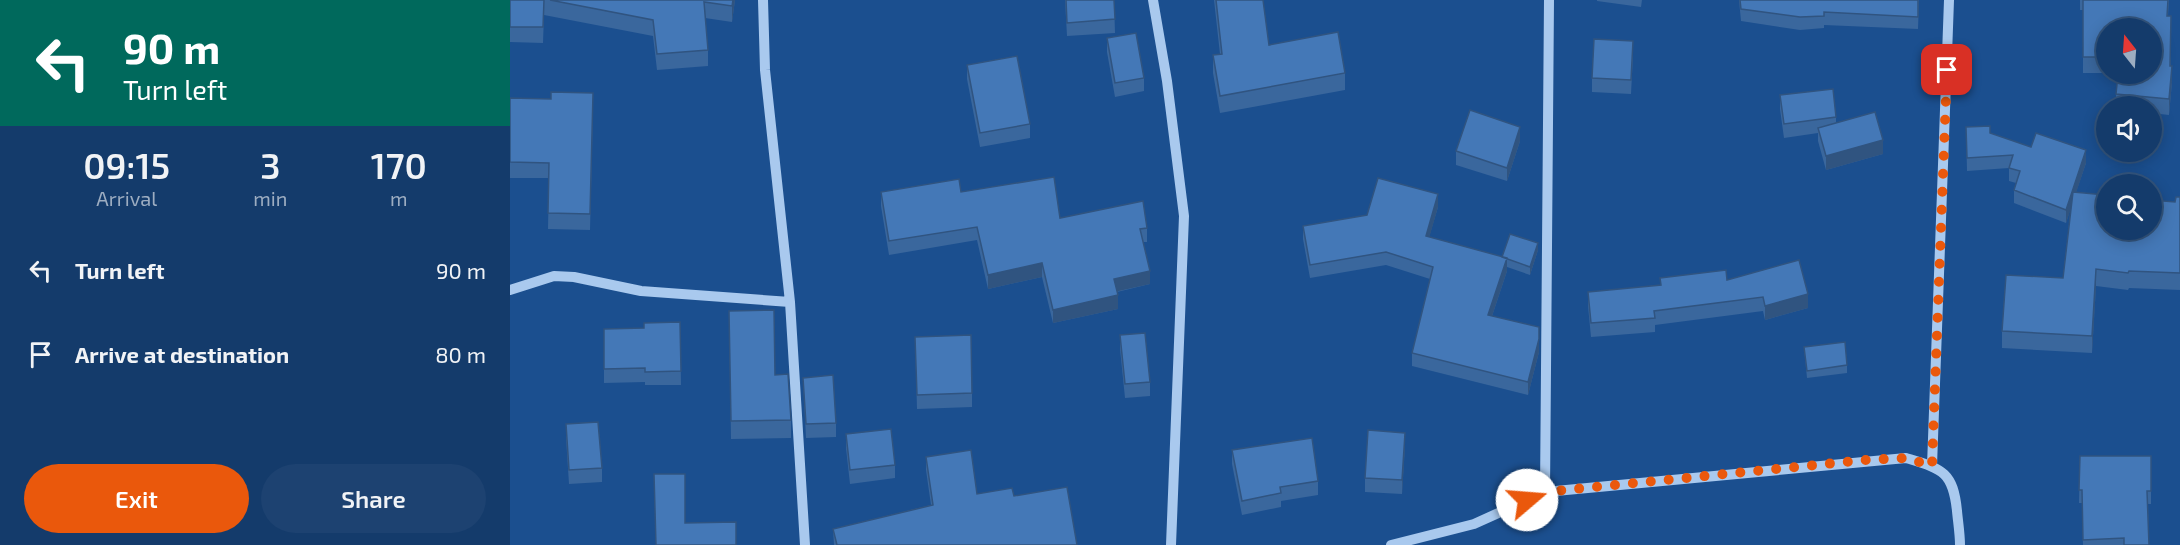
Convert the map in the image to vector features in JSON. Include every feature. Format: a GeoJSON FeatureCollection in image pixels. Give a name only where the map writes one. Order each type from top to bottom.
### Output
{"type":"FeatureCollection","features":[{"type":"Feature","properties":{"kind":"street"},"geometry":{"type":"LineString","coordinates":[[764,0],[765,70],[790,302],[805,545]]}},
{"type":"Feature","properties":{"kind":"street"},"geometry":{"type":"LineString","coordinates":[[1153,0],[1167,81],[1184,216],[1170,545]]}},
{"type":"Feature","properties":{"kind":"street"},"geometry":{"type":"LineString","coordinates":[[1545,492],[1549,0]]}},
{"type":"Feature","properties":{"kind":"street"},"geometry":{"type":"LineString","coordinates":[[1932,466],[1949,0]]}},
{"type":"Feature","properties":{"kind":"street"},"geometry":{"type":"LineString","coordinates":[[510,290],[554,276],[574,277],[641,291],[790,302]]}},
{"type":"Feature","properties":{"kind":"street"},"geometry":{"type":"LineString","coordinates":[[1391,545],[1474,524],[1545,492],[1906,458],[1932,466],[1948,477],[1955,490],[1960,545]]}},
{"type":"Feature","properties":{"kind":"building"},"geometry":{"type":"Polygon","coordinates":[[[510,0],[544,0],[543,27],[510,27],[510,0]]]}},
{"type":"Feature","properties":{"kind":"building"},"geometry":{"type":"Polygon","coordinates":[[[550,0],[733,0],[732,6],[704,2],[708,50],[657,54],[653,20],[550,0]]]}},
{"type":"Feature","properties":{"kind":"building"},"geometry":{"type":"Polygon","coordinates":[[[1066,0],[1114,0],[1115,19],[1067,23],[1066,0]]]}},
{"type":"Feature","properties":{"kind":"building"},"geometry":{"type":"Polygon","coordinates":[[[1216,0],[1263,0],[1269,45],[1338,32],[1345,73],[1220,96],[1213,55],[1222,54],[1216,0]]]}},
{"type":"Feature","properties":{"kind":"building"},"geometry":{"type":"Polygon","coordinates":[[[1740,0],[1918,0],[1918,17],[1824,12],[1824,16],[1800,17],[1741,9],[1740,0]]]}},
{"type":"Feature","properties":{"kind":"building"},"geometry":{"type":"Polygon","coordinates":[[[2083,0],[2168,0],[2167,16],[2171,16],[2170,66],[2172,66],[2169,99],[2162,98],[2162,96],[2116,94],[2117,84],[2162,84],[2162,18],[2096,18],[2096,57],[2083,57],[2083,0]]]}},
{"type":"Feature","properties":{"kind":"building"},"geometry":{"type":"Polygon","coordinates":[[[1136,33],[1144,78],[1115,83],[1107,38],[1136,33]]]}},
{"type":"Feature","properties":{"kind":"building"},"geometry":{"type":"Polygon","coordinates":[[[1594,39],[1633,41],[1631,80],[1592,78],[1594,39]]]}},
{"type":"Feature","properties":{"kind":"building"},"geometry":{"type":"Polygon","coordinates":[[[1017,56],[1030,124],[980,133],[967,65],[1017,56]]]}},
{"type":"Feature","properties":{"kind":"building"},"geometry":{"type":"Polygon","coordinates":[[[1833,89],[1836,117],[1784,124],[1780,95],[1833,89]]]}},
{"type":"Feature","properties":{"kind":"building"},"geometry":{"type":"Polygon","coordinates":[[[551,92],[593,93],[590,214],[548,213],[549,163],[510,162],[510,98],[551,99],[551,92]]]}},
{"type":"Feature","properties":{"kind":"building"},"geometry":{"type":"Polygon","coordinates":[[[1470,110],[1520,127],[1507,168],[1456,151],[1470,110]]]}},
{"type":"Feature","properties":{"kind":"building"},"geometry":{"type":"Polygon","coordinates":[[[1875,112],[1883,140],[1826,156],[1818,128],[1875,112]]]}},
{"type":"Feature","properties":{"kind":"building"},"geometry":{"type":"Polygon","coordinates":[[[1990,126],[1990,133],[2031,147],[2036,133],[2086,150],[2066,210],[2014,190],[2020,171],[2009,168],[2013,155],[1967,158],[1966,127],[1990,126]]]}},
{"type":"Feature","properties":{"kind":"building"},"geometry":{"type":"Polygon","coordinates":[[[1054,177],[1060,218],[1143,201],[1147,228],[1140,229],[1150,271],[1114,279],[1118,295],[1053,310],[1042,263],[988,275],[977,227],[889,241],[881,192],[959,179],[961,192],[1054,177]]]}},
{"type":"Feature","properties":{"kind":"building"},"geometry":{"type":"Polygon","coordinates":[[[1378,178],[1438,194],[1426,236],[1507,258],[1488,315],[1539,327],[1539,339],[1528,382],[1412,353],[1433,267],[1386,252],[1310,265],[1303,226],[1367,215],[1378,178]]]}},
{"type":"Feature","properties":{"kind":"building"},"geometry":{"type":"Polygon","coordinates":[[[2073,192],[2096,194],[2096,240],[2162,240],[2162,201],[2175,202],[2176,197],[2180,197],[2180,273],[2129,271],[2128,273],[2096,269],[2092,336],[2002,331],[2006,275],[2063,278],[2073,192]]]}},
{"type":"Feature","properties":{"kind":"building"},"geometry":{"type":"Polygon","coordinates":[[[1510,234],[1538,243],[1530,267],[1502,257],[1510,234]]]}},
{"type":"Feature","properties":{"kind":"building"},"geometry":{"type":"Polygon","coordinates":[[[1799,260],[1808,294],[1765,306],[1763,297],[1654,311],[1655,318],[1591,323],[1588,292],[1661,285],[1660,278],[1726,270],[1727,280],[1799,260]]]}},
{"type":"Feature","properties":{"kind":"building"},"geometry":{"type":"Polygon","coordinates":[[[774,310],[775,375],[788,374],[791,420],[731,421],[729,311],[774,310]]]}},
{"type":"Feature","properties":{"kind":"building"},"geometry":{"type":"Polygon","coordinates":[[[680,322],[681,371],[645,372],[645,368],[604,369],[604,329],[644,328],[644,323],[680,322]]]}},
{"type":"Feature","properties":{"kind":"building"},"geometry":{"type":"Polygon","coordinates":[[[1145,333],[1150,382],[1125,384],[1120,335],[1145,333]]]}},
{"type":"Feature","properties":{"kind":"building"},"geometry":{"type":"Polygon","coordinates":[[[971,335],[972,393],[917,395],[915,337],[971,335]]]}},
{"type":"Feature","properties":{"kind":"building"},"geometry":{"type":"Polygon","coordinates":[[[1845,342],[1847,365],[1807,371],[1804,347],[1845,342]]]}},
{"type":"Feature","properties":{"kind":"building"},"geometry":{"type":"Polygon","coordinates":[[[833,375],[836,423],[806,424],[803,378],[833,375]]]}},
{"type":"Feature","properties":{"kind":"building"},"geometry":{"type":"Polygon","coordinates":[[[598,422],[602,468],[569,470],[566,424],[598,422]]]}},
{"type":"Feature","properties":{"kind":"building"},"geometry":{"type":"Polygon","coordinates":[[[891,429],[895,465],[850,470],[846,434],[891,429]]]}},
{"type":"Feature","properties":{"kind":"building"},"geometry":{"type":"Polygon","coordinates":[[[1368,430],[1405,433],[1402,480],[1365,478],[1368,430]]]}},
{"type":"Feature","properties":{"kind":"building"},"geometry":{"type":"Polygon","coordinates":[[[1312,438],[1318,481],[1280,487],[1281,493],[1242,501],[1232,450],[1312,438]]]}},
{"type":"Feature","properties":{"kind":"building"},"geometry":{"type":"Polygon","coordinates":[[[971,450],[977,494],[1012,488],[1014,496],[1067,487],[1077,545],[837,545],[833,529],[933,505],[926,457],[971,450]]]}},
{"type":"Feature","properties":{"kind":"building"},"geometry":{"type":"Polygon","coordinates":[[[2080,456],[2151,456],[2151,491],[2147,491],[2149,545],[2124,545],[2124,538],[2083,540],[2082,490],[2079,490],[2080,456]]]}},
{"type":"Feature","properties":{"kind":"building"},"geometry":{"type":"Polygon","coordinates":[[[654,474],[685,474],[685,523],[736,522],[736,545],[656,545],[654,474]]]}},
{"type":"Feature","properties":{"kind":"route"},"geometry":{"type":"LineString","coordinates":[[1527,500],[1545,492],[1866,460],[1906,458],[1932,466],[1947,70]]}}]}
